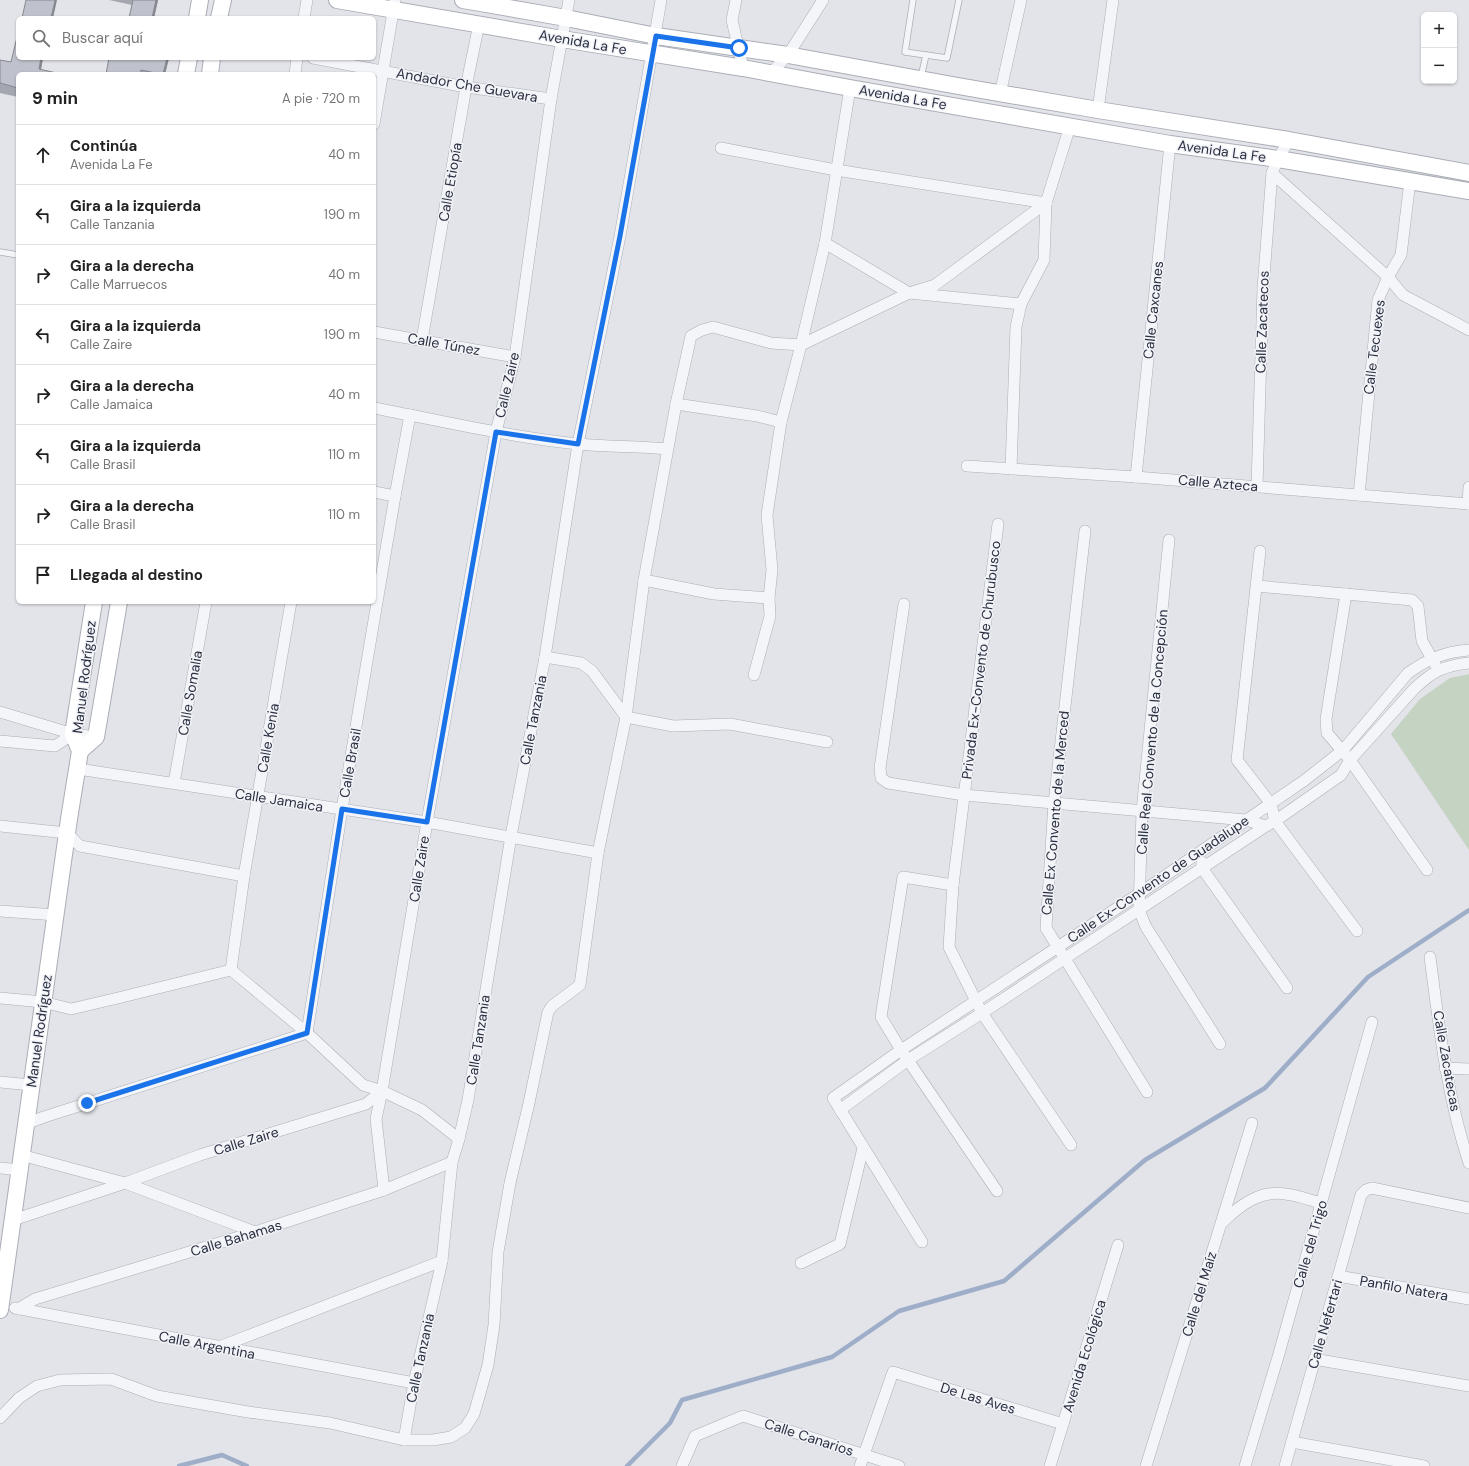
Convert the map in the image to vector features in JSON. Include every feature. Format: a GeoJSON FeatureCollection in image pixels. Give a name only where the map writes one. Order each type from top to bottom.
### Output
{"type":"FeatureCollection","features":[{"type":"Feature","properties":{"kind":"street"},"geometry":{"type":"LineString","coordinates":[[197,16],[200,0]]}},
{"type":"Feature","properties":{"kind":"street"},"geometry":{"type":"LineString","coordinates":[[219,16],[223,0]]}},
{"type":"Feature","properties":{"kind":"street"},"geometry":{"type":"LineString","coordinates":[[304,16],[307,0]]}},
{"type":"Feature","properties":{"kind":"street","name":"Avenida La Fe"},"geometry":{"type":"LineString","coordinates":[[337,0],[394,5],[479,24],[743,68],[1070,126],[1170,144],[1275,166],[1410,181],[1469,191]]}},
{"type":"Feature","properties":{"kind":"street","name":"Avenida La Fe"},"geometry":{"type":"LineString","coordinates":[[463,0],[481,2],[656,36],[788,55],[1000,94],[1289,140],[1469,173]]}},
{"type":"Feature","properties":{"kind":"street","name":"Calle Zaire"},"geometry":{"type":"LineString","coordinates":[[12,1220],[125,1183],[200,1155],[366,1104],[382,1091],[427,822],[496,432],[515,357],[551,99],[569,0]]}},
{"type":"Feature","properties":{"kind":"street","name":"Calle Tanzania"},"geometry":{"type":"LineString","coordinates":[[404,1440],[414,1383],[442,1260],[452,1162],[460,1139],[468,1100],[511,836],[545,657],[578,444],[620,236],[656,36],[661,0]]}},
{"type":"Feature","properties":{"kind":"street"},"geometry":{"type":"LineString","coordinates":[[736,0],[732,20],[743,68]]}},
{"type":"Feature","properties":{"kind":"street"},"geometry":{"type":"LineString","coordinates":[[771,73],[788,55],[823,0]]}},
{"type":"Feature","properties":{"kind":"street"},"geometry":{"type":"LineString","coordinates":[[1000,94],[1021,0]]}},
{"type":"Feature","properties":{"kind":"street"},"geometry":{"type":"LineString","coordinates":[[1098,110],[1113,0]]}},
{"type":"Feature","properties":{"kind":"street"},"geometry":{"type":"LineString","coordinates":[[376,112],[394,5]]}},
{"type":"Feature","properties":{"kind":"street","name":"Calle Etiopía"},"geometry":{"type":"LineString","coordinates":[[422,340],[466,87],[479,24]]}},
{"type":"Feature","properties":{"kind":"street"},"geometry":{"type":"LineString","coordinates":[[186,72],[189,60]]}},
{"type":"Feature","properties":{"kind":"street"},"geometry":{"type":"LineString","coordinates":[[210,72],[212,60]]}},
{"type":"Feature","properties":{"kind":"street"},"geometry":{"type":"LineString","coordinates":[[295,72],[297,60]]}},
{"type":"Feature","properties":{"kind":"street","name":"Andador Che Guevara"},"geometry":{"type":"LineString","coordinates":[[324,60],[466,87],[551,99]]}},
{"type":"Feature","properties":{"kind":"street"},"geometry":{"type":"LineString","coordinates":[[754,675],[770,616],[769,598],[772,570],[767,515],[781,422],[825,243],[850,88]]}},
{"type":"Feature","properties":{"kind":"street"},"geometry":{"type":"LineString","coordinates":[[1011,469],[1016,327],[1021,304],[1044,260],[1046,203],[1070,126]]}},
{"type":"Feature","properties":{"kind":"street"},"geometry":{"type":"LineString","coordinates":[[1289,140],[1275,166],[1388,277],[1403,294],[1469,330]]}},
{"type":"Feature","properties":{"kind":"street","name":"Calle Caxcanes"},"geometry":{"type":"LineString","coordinates":[[1136,476],[1170,144]]}},
{"type":"Feature","properties":{"kind":"street"},"geometry":{"type":"LineString","coordinates":[[721,148],[836,170],[1046,203]]}},
{"type":"Feature","properties":{"kind":"street","name":"Calle Zacatecos"},"geometry":{"type":"LineString","coordinates":[[1257,486],[1263,288],[1275,166]]}},
{"type":"Feature","properties":{"kind":"street","name":"Calle Tecuexes"},"geometry":{"type":"LineString","coordinates":[[1358,495],[1378,300],[1388,277],[1401,255],[1410,181]]}},
{"type":"Feature","properties":{"kind":"street"},"geometry":{"type":"LineString","coordinates":[[0,1418],[20,1398],[37,1386],[60,1380],[110,1379],[157,1396],[248,1412],[330,1423],[404,1440],[433,1440],[451,1437],[465,1428],[474,1414],[488,1365],[494,1326],[498,1252],[510,1183],[548,1012],[552,1006],[580,985],[598,853],[626,717],[644,580],[667,449],[692,336],[702,330],[712,327],[771,343],[801,345],[909,293],[935,285],[1046,203]]}},
{"type":"Feature","properties":{"kind":"street"},"geometry":{"type":"LineString","coordinates":[[825,243],[909,293],[1021,304]]}},
{"type":"Feature","properties":{"kind":"street","name":"Calle Túnez"},"geometry":{"type":"LineString","coordinates":[[376,332],[515,357]]}},
{"type":"Feature","properties":{"kind":"street"},"geometry":{"type":"LineString","coordinates":[[676,404],[757,416],[781,422]]}},
{"type":"Feature","properties":{"kind":"street"},"geometry":{"type":"LineString","coordinates":[[376,408],[496,432],[578,444],[623,448],[667,449]]}},
{"type":"Feature","properties":{"kind":"street","name":"Calle Brasil"},"geometry":{"type":"LineString","coordinates":[[307,1033],[342,809],[410,415]]}},
{"type":"Feature","properties":{"kind":"street","name":"Calle Azteca"},"geometry":{"type":"LineString","coordinates":[[967,466],[1136,476],[1468,504]]}},
{"type":"Feature","properties":{"kind":"street"},"geometry":{"type":"LineString","coordinates":[[1468,504],[1469,487]]}},
{"type":"Feature","properties":{"kind":"street"},"geometry":{"type":"LineString","coordinates":[[376,492],[395,496]]}},
{"type":"Feature","properties":{"kind":"street","name":"Privada Ex-Convento de Churubusco"},"geometry":{"type":"LineString","coordinates":[[998,524],[953,885],[949,947],[975,1002],[1071,1145]]}},
{"type":"Feature","properties":{"kind":"street","name":"Calle Ex Convento de la Merced"},"geometry":{"type":"LineString","coordinates":[[1085,531],[1054,803],[1046,928],[1147,1092]]}},
{"type":"Feature","properties":{"kind":"street","name":"Calle Real Convento de la Concepción"},"geometry":{"type":"LineString","coordinates":[[1169,540],[1142,811],[1139,910],[1146,927],[1220,1044]]}},
{"type":"Feature","properties":{"kind":"street"},"geometry":{"type":"LineString","coordinates":[[1260,551],[1237,760],[1271,804],[1271,824],[1357,931]]}},
{"type":"Feature","properties":{"kind":"street"},"geometry":{"type":"LineString","coordinates":[[644,580],[714,594],[769,598]]}},
{"type":"Feature","properties":{"kind":"street"},"geometry":{"type":"LineString","coordinates":[[1256,586],[1412,600],[1418,606],[1422,640],[1433,658],[1437,670]]}},
{"type":"Feature","properties":{"kind":"street"},"geometry":{"type":"LineString","coordinates":[[1346,594],[1326,720],[1327,733],[1343,750],[1427,870]]}},
{"type":"Feature","properties":{"kind":"street","name":"Manuel Rodríguez"},"geometry":{"type":"LineString","coordinates":[[0,1309],[3,1257],[12,1220],[21,1162],[25,1124],[67,833],[78,769],[80,751],[73,734],[94,604]]}},
{"type":"Feature","properties":{"kind":"street","name":"Manuel Rodríguez"},"geometry":{"type":"LineString","coordinates":[[80,751],[96,737],[119,604]]}},
{"type":"Feature","properties":{"kind":"street","name":"Calle Somalia"},"geometry":{"type":"LineString","coordinates":[[174,783],[206,604]]}},
{"type":"Feature","properties":{"kind":"street","name":"Calle Kenia"},"geometry":{"type":"LineString","coordinates":[[231,970],[244,876],[291,604]]}},
{"type":"Feature","properties":{"kind":"street"},"geometry":{"type":"LineString","coordinates":[[904,604],[880,768],[881,778],[888,784],[964,795],[1246,820],[1271,824]]}},
{"type":"Feature","properties":{"kind":"street","name":"Calle Ex-Convento de Guadalupe"},"geometry":{"type":"LineString","coordinates":[[1469,650],[1452,651],[1433,658],[1408,673],[1343,750],[1305,780],[1140,893],[901,1050],[832,1098],[840,1110],[908,1060],[1271,824],[1341,775],[1350,760],[1424,679],[1437,670],[1469,663]]}},
{"type":"Feature","properties":{"kind":"street"},"geometry":{"type":"LineString","coordinates":[[545,657],[581,662],[592,671],[626,717],[673,726],[730,724],[827,742]]}},
{"type":"Feature","properties":{"kind":"street"},"geometry":{"type":"LineString","coordinates":[[0,712],[73,734],[96,737]]}},
{"type":"Feature","properties":{"kind":"street"},"geometry":{"type":"LineString","coordinates":[[0,741],[55,746],[73,734]]}},
{"type":"Feature","properties":{"kind":"street","name":"Calle Jamaica"},"geometry":{"type":"LineString","coordinates":[[78,769],[427,822],[511,836],[598,853]]}},
{"type":"Feature","properties":{"kind":"street"},"geometry":{"type":"LineString","coordinates":[[0,826],[67,833],[80,846],[244,876]]}},
{"type":"Feature","properties":{"kind":"street"},"geometry":{"type":"LineString","coordinates":[[1202,850],[1202,868],[1287,988]]}},
{"type":"Feature","properties":{"kind":"street"},"geometry":{"type":"LineString","coordinates":[[953,885],[903,877],[881,1017],[901,1050],[997,1191]]}},
{"type":"Feature","properties":{"kind":"street"},"geometry":{"type":"LineString","coordinates":[[0,911],[56,916]]}},
{"type":"Feature","properties":{"kind":"street","name":"Calle Zacatecas"},"geometry":{"type":"LineString","coordinates":[[1430,957],[1445,1068],[1469,1163]]}},
{"type":"Feature","properties":{"kind":"street"},"geometry":{"type":"LineString","coordinates":[[0,998],[43,1002],[71,1008],[231,970],[307,1033],[363,1086],[382,1091],[422,1110],[460,1139]]}},
{"type":"Feature","properties":{"kind":"street","name":"Calle del Trigo"},"geometry":{"type":"LineString","coordinates":[[1246,1466],[1372,1022]]}},
{"type":"Feature","properties":{"kind":"street"},"geometry":{"type":"LineString","coordinates":[[25,1124],[307,1033]]}},
{"type":"Feature","properties":{"kind":"street"},"geometry":{"type":"LineString","coordinates":[[1445,1068],[1469,1069]]}},
{"type":"Feature","properties":{"kind":"street"},"geometry":{"type":"LineString","coordinates":[[0,1082],[31,1084]]}},
{"type":"Feature","properties":{"kind":"street"},"geometry":{"type":"LineString","coordinates":[[382,1091],[376,1119],[384,1190]]}},
{"type":"Feature","properties":{"kind":"street"},"geometry":{"type":"LineString","coordinates":[[840,1110],[922,1242]]}},
{"type":"Feature","properties":{"kind":"street","name":"Calle del Maíz"},"geometry":{"type":"LineString","coordinates":[[1146,1466],[1252,1123]]}},
{"type":"Feature","properties":{"kind":"street"},"geometry":{"type":"LineString","coordinates":[[801,1263],[840,1244],[863,1148]]}},
{"type":"Feature","properties":{"kind":"street"},"geometry":{"type":"LineString","coordinates":[[0,1168],[21,1162],[125,1183],[255,1232]]}},
{"type":"Feature","properties":{"kind":"street","name":"Calle Bahamas"},"geometry":{"type":"LineString","coordinates":[[18,1308],[35,1299],[255,1232],[384,1190],[452,1162]]}},
{"type":"Feature","properties":{"kind":"street","name":"Calle Nefertari"},"geometry":{"type":"LineString","coordinates":[[1285,1466],[1361,1195],[1366,1190],[1372,1188],[1469,1208]]}},
{"type":"Feature","properties":{"kind":"street"},"geometry":{"type":"LineString","coordinates":[[1221,1224],[1241,1206],[1252,1199],[1269,1194],[1285,1193],[1321,1202]]}},
{"type":"Feature","properties":{"kind":"street","name":"Avenida Ecológica"},"geometry":{"type":"LineString","coordinates":[[1050,1466],[1118,1245]]}},
{"type":"Feature","properties":{"kind":"street"},"geometry":{"type":"LineString","coordinates":[[219,1348],[442,1260]]}},
{"type":"Feature","properties":{"kind":"street","name":"Panfilo Natera"},"geometry":{"type":"LineString","coordinates":[[1338,1276],[1469,1299]]}},
{"type":"Feature","properties":{"kind":"street","name":"Calle Argentina"},"geometry":{"type":"LineString","coordinates":[[0,1309],[18,1308],[219,1348],[414,1383]]}},
{"type":"Feature","properties":{"kind":"street"},"geometry":{"type":"LineString","coordinates":[[1314,1359],[1469,1386]]}},
{"type":"Feature","properties":{"kind":"street","name":"De Las Aves"},"geometry":{"type":"LineString","coordinates":[[864,1455],[893,1372],[1063,1424]]}},
{"type":"Feature","properties":{"kind":"street","name":"Calle Canarios"},"geometry":{"type":"LineString","coordinates":[[682,1466],[695,1436],[743,1416],[899,1466]]}},
{"type":"Feature","properties":{"kind":"street"},"geometry":{"type":"LineString","coordinates":[[1292,1442],[1424,1466]]}},
{"type":"Feature","properties":{"kind":"street"},"geometry":{"type":"LineString","coordinates":[[860,1466],[864,1455]]}},
{"type":"Feature","properties":{"kind":"lane"},"geometry":{"type":"LineString","coordinates":[[913,0],[905,52],[947,58],[959,0]]}},
{"type":"Feature","properties":{"kind":"lane"},"geometry":{"type":"LineString","coordinates":[[921,79],[926,55]]}},
{"type":"Feature","properties":{"kind":"lane"},"geometry":{"type":"LineString","coordinates":[[0,252],[16,255]]}},
{"type":"Feature","properties":{"kind":"green space"},"geometry":{"type":"Polygon","coordinates":[[[1469,674],[1469,850],[1391,734],[1420,699],[1450,678],[1469,674]]]}},
{"type":"Feature","properties":{"kind":"building"},"geometry":{"type":"Polygon","coordinates":[[[26,0],[55,0],[51,16],[22,16],[26,0]]]}},
{"type":"Feature","properties":{"kind":"building"},"geometry":{"type":"Polygon","coordinates":[[[133,0],[156,0],[152,16],[129,16],[133,0]]]}},
{"type":"Feature","properties":{"kind":"building"},"geometry":{"type":"Polygon","coordinates":[[[16,41],[16,60],[41,60],[39,69],[52,72],[16,72],[16,87],[0,83],[0,60],[11,62],[16,41]]]}},
{"type":"Feature","properties":{"kind":"building"},"geometry":{"type":"Polygon","coordinates":[[[109,60],[166,60],[164,72],[141,70],[140,72],[106,72],[109,60]]]}},
{"type":"Feature","properties":{"kind":"waterway"},"geometry":{"type":"LineString","coordinates":[[627,1466],[670,1423],[682,1400],[832,1357],[899,1311],[1004,1281],[1145,1160],[1265,1088],[1368,977],[1469,910]]}},
{"type":"Feature","properties":{"kind":"waterway"},"geometry":{"type":"LineString","coordinates":[[179,1466],[222,1455],[247,1466]]}},
{"type":"Feature","properties":{"kind":"route"},"geometry":{"type":"LineString","coordinates":[[87,1103],[307,1033],[342,809],[427,822],[496,432],[578,444],[620,236],[656,36],[739,48]]}}]}
